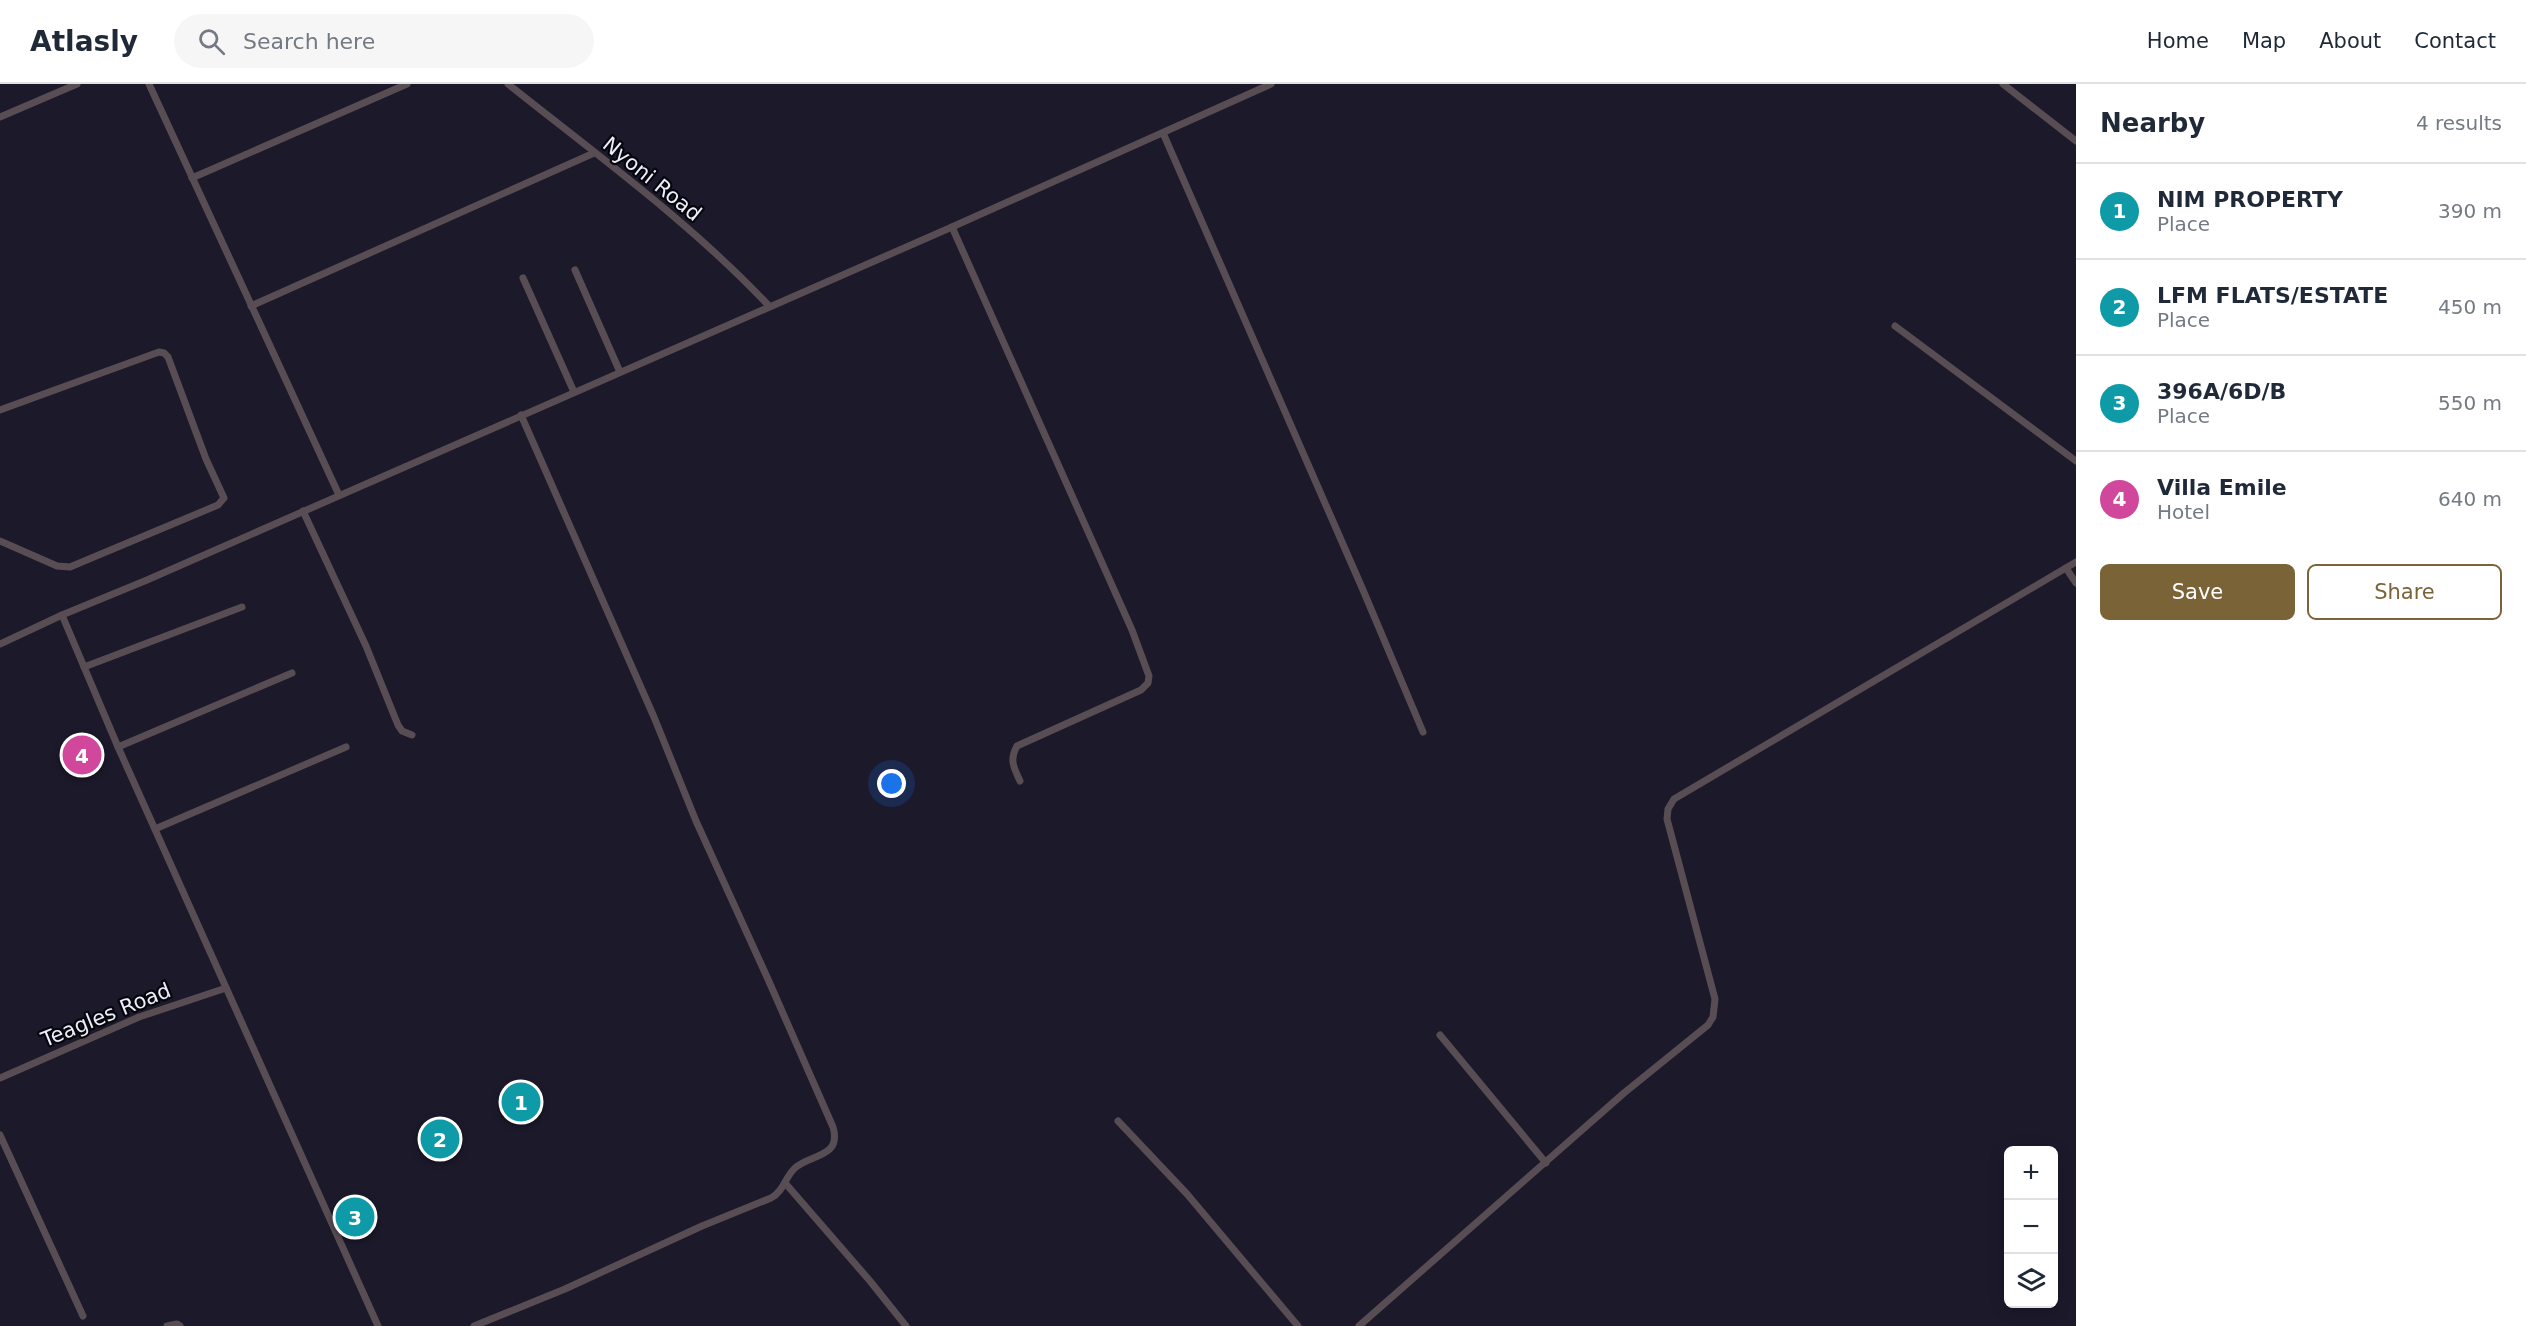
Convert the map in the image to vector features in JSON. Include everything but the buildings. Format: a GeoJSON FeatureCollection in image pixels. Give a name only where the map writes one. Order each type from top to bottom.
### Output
{"type":"FeatureCollection","features":[{"type":"Feature","properties":{"kind":"street"},"geometry":{"type":"LineString","coordinates":[[0,117],[77,84]]}},
{"type":"Feature","properties":{"kind":"street"},"geometry":{"type":"LineString","coordinates":[[149,84],[339,495]]}},
{"type":"Feature","properties":{"kind":"street"},"geometry":{"type":"LineString","coordinates":[[192,178],[407,84]]}},
{"type":"Feature","properties":{"kind":"street","name":"Nyoni Road"},"geometry":{"type":"LineString","coordinates":[[508,84],[664,208],[747,282],[770,306]]}},
{"type":"Feature","properties":{"kind":"street"},"geometry":{"type":"LineString","coordinates":[[0,644],[952,227],[1271,84]]}},
{"type":"Feature","properties":{"kind":"street"},"geometry":{"type":"LineString","coordinates":[[2003,84],[2076,141]]}},
{"type":"Feature","properties":{"kind":"street"},"geometry":{"type":"LineString","coordinates":[[1163,133],[1364,590],[1423,732]]}},
{"type":"Feature","properties":{"kind":"street"},"geometry":{"type":"LineString","coordinates":[[251,306],[594,153]]}},
{"type":"Feature","properties":{"kind":"street"},"geometry":{"type":"LineString","coordinates":[[952,227],[1132,630],[1149,676],[1148,683],[1142,690],[1017,746],[1012,755],[1020,781]]}},
{"type":"Feature","properties":{"kind":"street"},"geometry":{"type":"LineString","coordinates":[[575,270],[620,372]]}},
{"type":"Feature","properties":{"kind":"street"},"geometry":{"type":"LineString","coordinates":[[523,278],[574,392]]}},
{"type":"Feature","properties":{"kind":"street"},"geometry":{"type":"LineString","coordinates":[[1894,326],[2076,461]]}},
{"type":"Feature","properties":{"kind":"street"},"geometry":{"type":"LineString","coordinates":[[0,410],[159,352],[164,353],[168,357],[209,466],[224,498],[218,505],[70,567],[57,566],[0,541]]}},
{"type":"Feature","properties":{"kind":"street"},"geometry":{"type":"LineString","coordinates":[[474,1326],[565,1289],[702,1226],[771,1198],[778,1194],[786,1184],[794,1169],[820,1156],[833,1146],[833,1127],[696,821],[654,717],[521,415]]}},
{"type":"Feature","properties":{"kind":"street"},"geometry":{"type":"LineString","coordinates":[[303,511],[366,646],[398,725],[402,731],[412,735]]}},
{"type":"Feature","properties":{"kind":"street"},"geometry":{"type":"LineString","coordinates":[[1359,1326],[1624,1093],[1708,1025],[1713,1017],[1715,999],[1667,819],[1668,809],[1674,799],[2076,562]]}},
{"type":"Feature","properties":{"kind":"street"},"geometry":{"type":"LineString","coordinates":[[2066,568],[2076,583]]}},
{"type":"Feature","properties":{"kind":"street"},"geometry":{"type":"LineString","coordinates":[[84,667],[242,607]]}},
{"type":"Feature","properties":{"kind":"street"},"geometry":{"type":"LineString","coordinates":[[62,615],[118,747],[378,1326]]}},
{"type":"Feature","properties":{"kind":"street"},"geometry":{"type":"LineString","coordinates":[[118,747],[292,673]]}},
{"type":"Feature","properties":{"kind":"street"},"geometry":{"type":"LineString","coordinates":[[155,829],[346,747]]}},
{"type":"Feature","properties":{"kind":"street","name":"Teagles Road"},"geometry":{"type":"LineString","coordinates":[[0,1078],[140,1017],[226,988]]}},
{"type":"Feature","properties":{"kind":"street"},"geometry":{"type":"LineString","coordinates":[[1440,1035],[1546,1163]]}},
{"type":"Feature","properties":{"kind":"street"},"geometry":{"type":"LineString","coordinates":[[1118,1121],[1187,1194],[1298,1326]]}},
{"type":"Feature","properties":{"kind":"street"},"geometry":{"type":"LineString","coordinates":[[0,1135],[83,1316]]}},
{"type":"Feature","properties":{"kind":"street"},"geometry":{"type":"LineString","coordinates":[[786,1184],[906,1326]]}},
{"type":"Feature","properties":{"kind":"street"},"geometry":{"type":"LineString","coordinates":[[167,1326],[177,1324],[180,1326]]}},
{"type":"Feature","properties":{"kind":"place","name":"Villa Emile"},"geometry":{"type":"Point","coordinates":[82,755]}},
{"type":"Feature","properties":{"kind":"place","name":"NIM PROPERTY"},"geometry":{"type":"Point","coordinates":[521,1102]}},
{"type":"Feature","properties":{"kind":"place","name":"LFM FLATS/ESTATE"},"geometry":{"type":"Point","coordinates":[440,1139]}},
{"type":"Feature","properties":{"kind":"place","name":"396A/6D/B"},"geometry":{"type":"Point","coordinates":[355,1217]}}]}
